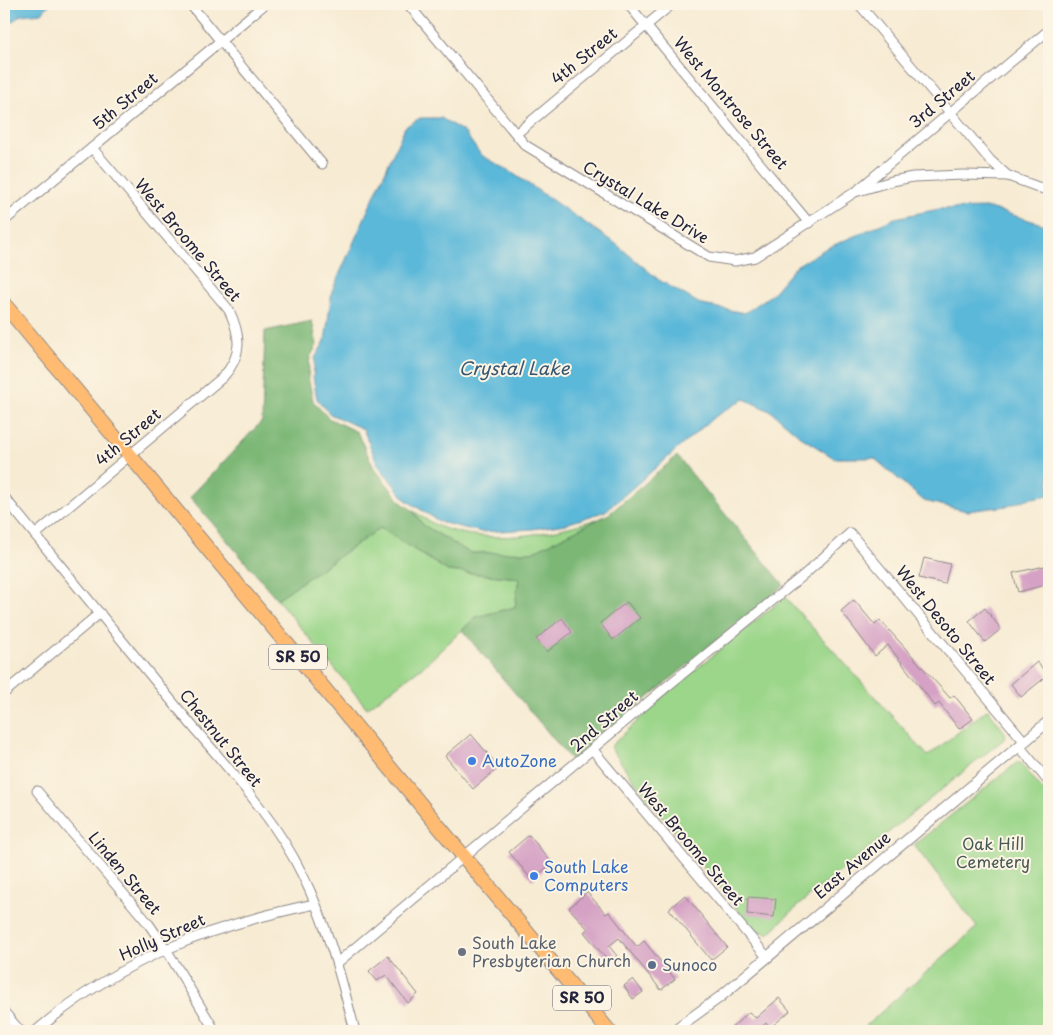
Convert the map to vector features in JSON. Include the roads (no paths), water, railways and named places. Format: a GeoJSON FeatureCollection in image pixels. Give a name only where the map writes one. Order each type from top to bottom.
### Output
{"type":"FeatureCollection","features":[{"type":"Feature","properties":{"kind":"highway","name":"SR 50"},"geometry":{"type":"LineString","coordinates":[[4,304],[609,1031]]}},
{"type":"Feature","properties":{"kind":"street"},"geometry":{"type":"LineString","coordinates":[[190,4],[322,164]]}},
{"type":"Feature","properties":{"kind":"street","name":"5th Street"},"geometry":{"type":"LineString","coordinates":[[4,221],[265,4]]}},
{"type":"Feature","properties":{"kind":"street"},"geometry":{"type":"LineString","coordinates":[[408,4],[516,133]]}},
{"type":"Feature","properties":{"kind":"street","name":"West Montrose Street"},"geometry":{"type":"LineString","coordinates":[[628,4],[809,223]]}},
{"type":"Feature","properties":{"kind":"street","name":"4th Street"},"geometry":{"type":"LineString","coordinates":[[516,133],[672,4]]}},
{"type":"Feature","properties":{"kind":"street"},"geometry":{"type":"LineString","coordinates":[[859,4],[990,160],[1008,176]]}},
{"type":"Feature","properties":{"kind":"street","name":"3rd Street"},"geometry":{"type":"LineString","coordinates":[[855,192],[1049,30]]}},
{"type":"Feature","properties":{"kind":"street","name":"Crystal Lake Drive"},"geometry":{"type":"LineString","coordinates":[[516,133],[525,145],[567,172],[709,257],[735,261],[755,257],[855,192],[913,177],[1008,176],[1049,191]]}},
{"type":"Feature","properties":{"kind":"street","name":"West Broome Street"},"geometry":{"type":"LineString","coordinates":[[92,148],[229,310],[236,326],[239,340],[236,359]]}},
{"type":"Feature","properties":{"kind":"street","name":"4th Street"},"geometry":{"type":"LineString","coordinates":[[36,535],[223,377],[236,359]]}},
{"type":"Feature","properties":{"kind":"street","name":"Chestnut Street"},"geometry":{"type":"LineString","coordinates":[[4,499],[36,535],[267,818],[288,850],[315,904],[338,963],[354,1031]]}},
{"type":"Feature","properties":{"kind":"street","name":"West Desoto Street"},"geometry":{"type":"LineString","coordinates":[[844,539],[850,533],[1022,744]]}},
{"type":"Feature","properties":{"kind":"street","name":"2nd Street"},"geometry":{"type":"LineString","coordinates":[[338,963],[593,750],[664,688],[805,574],[844,539]]}},
{"type":"Feature","properties":{"kind":"street"},"geometry":{"type":"LineString","coordinates":[[4,693],[100,614]]}},
{"type":"Feature","properties":{"kind":"street","name":"East Avenue"},"geometry":{"type":"LineString","coordinates":[[673,1031],[720,996],[1049,721]]}},
{"type":"Feature","properties":{"kind":"street"},"geometry":{"type":"LineString","coordinates":[[1022,744],[1049,782]]}},
{"type":"Feature","properties":{"kind":"street","name":"West Broome Street"},"geometry":{"type":"LineString","coordinates":[[593,750],[767,957]]}},
{"type":"Feature","properties":{"kind":"street","name":"Linden Street"},"geometry":{"type":"LineString","coordinates":[[37,791],[123,893],[166,948],[215,1031]]}},
{"type":"Feature","properties":{"kind":"street","name":"Holly Street"},"geometry":{"type":"LineString","coordinates":[[36,1031],[94,987],[166,948],[251,918],[315,904]]}},
{"type":"Feature","properties":{"kind":"street"},"geometry":{"type":"LineString","coordinates":[[4,1012],[20,1031]]}},
{"type":"Feature","properties":{"kind":"water"},"geometry":{"type":"Polygon","coordinates":[[[4,4],[49,4],[42,13],[21,15],[10,23],[4,24],[4,4]]]}},
{"type":"Feature","properties":{"kind":"water","name":"Crystal Lake"},"geometry":{"type":"Polygon","coordinates":[[[420,118],[441,118],[464,132],[481,155],[508,170],[616,244],[659,280],[702,305],[745,313],[771,295],[796,266],[825,249],[895,218],[939,209],[989,208],[1049,226],[1049,495],[1027,499],[1008,506],[967,511],[924,501],[874,458],[834,458],[801,437],[772,412],[744,399],[713,418],[606,511],[566,524],[533,529],[481,532],[440,522],[406,500],[378,465],[363,429],[330,414],[317,399],[313,377],[315,358],[325,341],[332,291],[405,127],[420,118]]]}},
{"type":"Feature","properties":{"kind":"place","name":"AutoZone"},"geometry":{"type":"Point","coordinates":[472,761]}},
{"type":"Feature","properties":{"kind":"place","name":"South Lake Computers"},"geometry":{"type":"Point","coordinates":[534,876]}},
{"type":"Feature","properties":{"kind":"place","name":"South Lake Presbyterian Church"},"geometry":{"type":"Point","coordinates":[462,952]}},
{"type":"Feature","properties":{"kind":"place","name":"Sunoco"},"geometry":{"type":"Point","coordinates":[652,965]}},
{"type":"Feature","properties":{"kind":"park label","name":"Oak Hill Cemetery"},"geometry":{"type":"Point","coordinates":[993,853]}}]}
